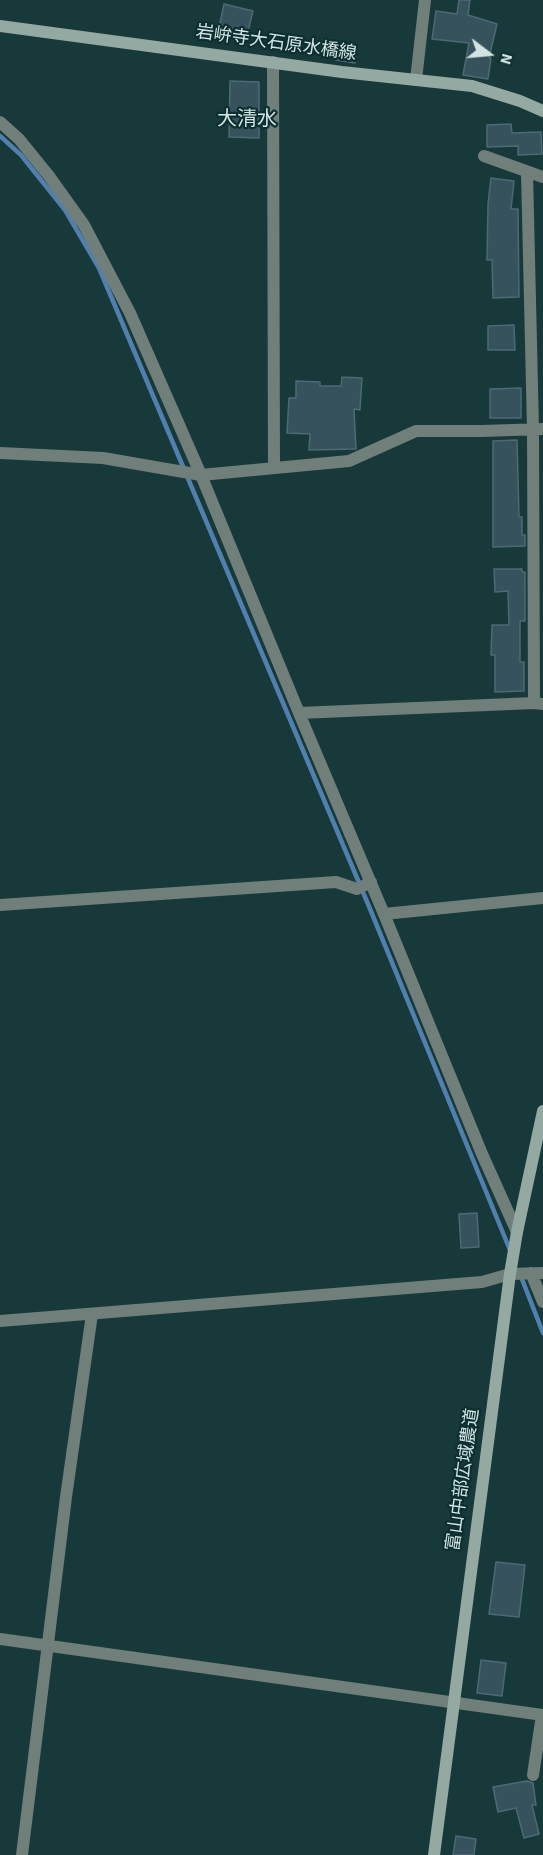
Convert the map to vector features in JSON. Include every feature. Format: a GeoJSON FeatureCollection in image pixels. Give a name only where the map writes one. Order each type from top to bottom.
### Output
{"type":"FeatureCollection","features":[{"type":"Feature","properties":{"kind":"street"},"geometry":{"type":"LineString","coordinates":[[416,80],[425,0]]}},
{"type":"Feature","properties":{"kind":"street","name":"岩峅寺大石原水橋線"},"geometry":{"type":"LineString","coordinates":[[0,26],[472,86],[543,111]]}},
{"type":"Feature","properties":{"kind":"street"},"geometry":{"type":"LineString","coordinates":[[273,62],[274,468]]}},
{"type":"Feature","properties":{"kind":"street"},"geometry":{"type":"LineString","coordinates":[[0,122],[19,139],[84,225],[130,313],[201,475],[482,1154],[517,1232]]}},
{"type":"Feature","properties":{"kind":"street"},"geometry":{"type":"LineString","coordinates":[[484,156],[543,177]]}},
{"type":"Feature","properties":{"kind":"street"},"geometry":{"type":"LineString","coordinates":[[298,713],[539,703],[538,429],[527,172]]}},
{"type":"Feature","properties":{"kind":"street"},"geometry":{"type":"LineString","coordinates":[[0,453],[103,458],[201,475],[349,460],[416,431],[538,429]]}},
{"type":"Feature","properties":{"kind":"street"},"geometry":{"type":"LineString","coordinates":[[0,905],[336,882],[357,889],[370,882]]}},
{"type":"Feature","properties":{"kind":"street"},"geometry":{"type":"LineString","coordinates":[[384,914],[543,898]]}},
{"type":"Feature","properties":{"kind":"street","name":"富山中部広域農道"},"geometry":{"type":"LineString","coordinates":[[434,1855],[510,1274],[543,1111]]}},
{"type":"Feature","properties":{"kind":"street"},"geometry":{"type":"LineString","coordinates":[[0,1321],[482,1282],[510,1274],[537,1273],[543,1302]]}},
{"type":"Feature","properties":{"kind":"street"},"geometry":{"type":"LineString","coordinates":[[22,1855],[66,1497],[92,1314]]}},
{"type":"Feature","properties":{"kind":"street"},"geometry":{"type":"LineString","coordinates":[[0,1640],[542,1715],[533,1775]]}},
{"type":"Feature","properties":{"kind":"building"},"geometry":{"type":"Polygon","coordinates":[[[459,0],[470,0],[468,15],[497,24],[489,58],[491,58],[488,79],[463,75],[469,43],[432,39],[436,11],[457,14],[459,0]]]}},
{"type":"Feature","properties":{"kind":"building"},"geometry":{"type":"Polygon","coordinates":[[[224,4],[253,11],[247,35],[219,28],[224,4]]]}},
{"type":"Feature","properties":{"kind":"building"},"geometry":{"type":"Polygon","coordinates":[[[338,45],[357,48],[355,63],[336,60],[338,45]]]}},
{"type":"Feature","properties":{"kind":"building"},"geometry":{"type":"Polygon","coordinates":[[[230,81],[259,82],[259,138],[229,137],[230,81]]]}},
{"type":"Feature","properties":{"kind":"building"},"geometry":{"type":"Polygon","coordinates":[[[511,124],[512,133],[541,132],[542,154],[518,155],[518,146],[487,147],[487,125],[511,124]]]}},
{"type":"Feature","properties":{"kind":"building"},"geometry":{"type":"Polygon","coordinates":[[[491,178],[514,181],[511,209],[518,209],[519,297],[493,298],[492,260],[487,260],[491,178]]]}},
{"type":"Feature","properties":{"kind":"building"},"geometry":{"type":"Polygon","coordinates":[[[514,325],[515,350],[488,350],[488,326],[514,325]]]}},
{"type":"Feature","properties":{"kind":"building"},"geometry":{"type":"Polygon","coordinates":[[[342,377],[362,378],[360,410],[354,409],[356,449],[309,450],[310,434],[287,433],[289,398],[296,398],[296,381],[320,382],[320,386],[341,386],[342,377]]]}},
{"type":"Feature","properties":{"kind":"building"},"geometry":{"type":"Polygon","coordinates":[[[521,388],[521,418],[490,418],[490,389],[521,388]]]}},
{"type":"Feature","properties":{"kind":"building"},"geometry":{"type":"Polygon","coordinates":[[[517,440],[519,517],[522,517],[522,535],[525,535],[525,546],[493,547],[493,441],[517,440]]]}},
{"type":"Feature","properties":{"kind":"building"},"geometry":{"type":"Polygon","coordinates":[[[494,569],[522,569],[522,572],[525,572],[525,621],[520,621],[520,662],[524,662],[524,691],[495,692],[495,655],[491,655],[492,625],[509,625],[508,591],[495,592],[494,569]]]}},
{"type":"Feature","properties":{"kind":"building"},"geometry":{"type":"Polygon","coordinates":[[[477,1213],[479,1247],[461,1248],[459,1214],[477,1213]]]}},
{"type":"Feature","properties":{"kind":"building"},"geometry":{"type":"Polygon","coordinates":[[[496,1562],[525,1565],[519,1617],[489,1614],[496,1562]]]}},
{"type":"Feature","properties":{"kind":"building"},"geometry":{"type":"Polygon","coordinates":[[[481,1660],[506,1663],[502,1696],[477,1693],[481,1660]]]}},
{"type":"Feature","properties":{"kind":"building"},"geometry":{"type":"Polygon","coordinates":[[[527,1781],[533,1783],[536,1805],[532,1805],[539,1834],[524,1838],[516,1808],[498,1812],[493,1787],[527,1781]]]}},
{"type":"Feature","properties":{"kind":"building"},"geometry":{"type":"Polygon","coordinates":[[[456,1836],[476,1839],[474,1855],[453,1855],[456,1836]]]}},
{"type":"Feature","properties":{"kind":"waterway"},"geometry":{"type":"LineString","coordinates":[[0,136],[21,155],[65,210],[99,268],[368,904],[510,1250]]}},
{"type":"Feature","properties":{"kind":"waterway"},"geometry":{"type":"LineString","coordinates":[[520,1274],[543,1333]]}},
{"type":"Feature","properties":{"kind":"district","name":"大清水"},"geometry":{"type":"Point","coordinates":[247,121]}}]}
